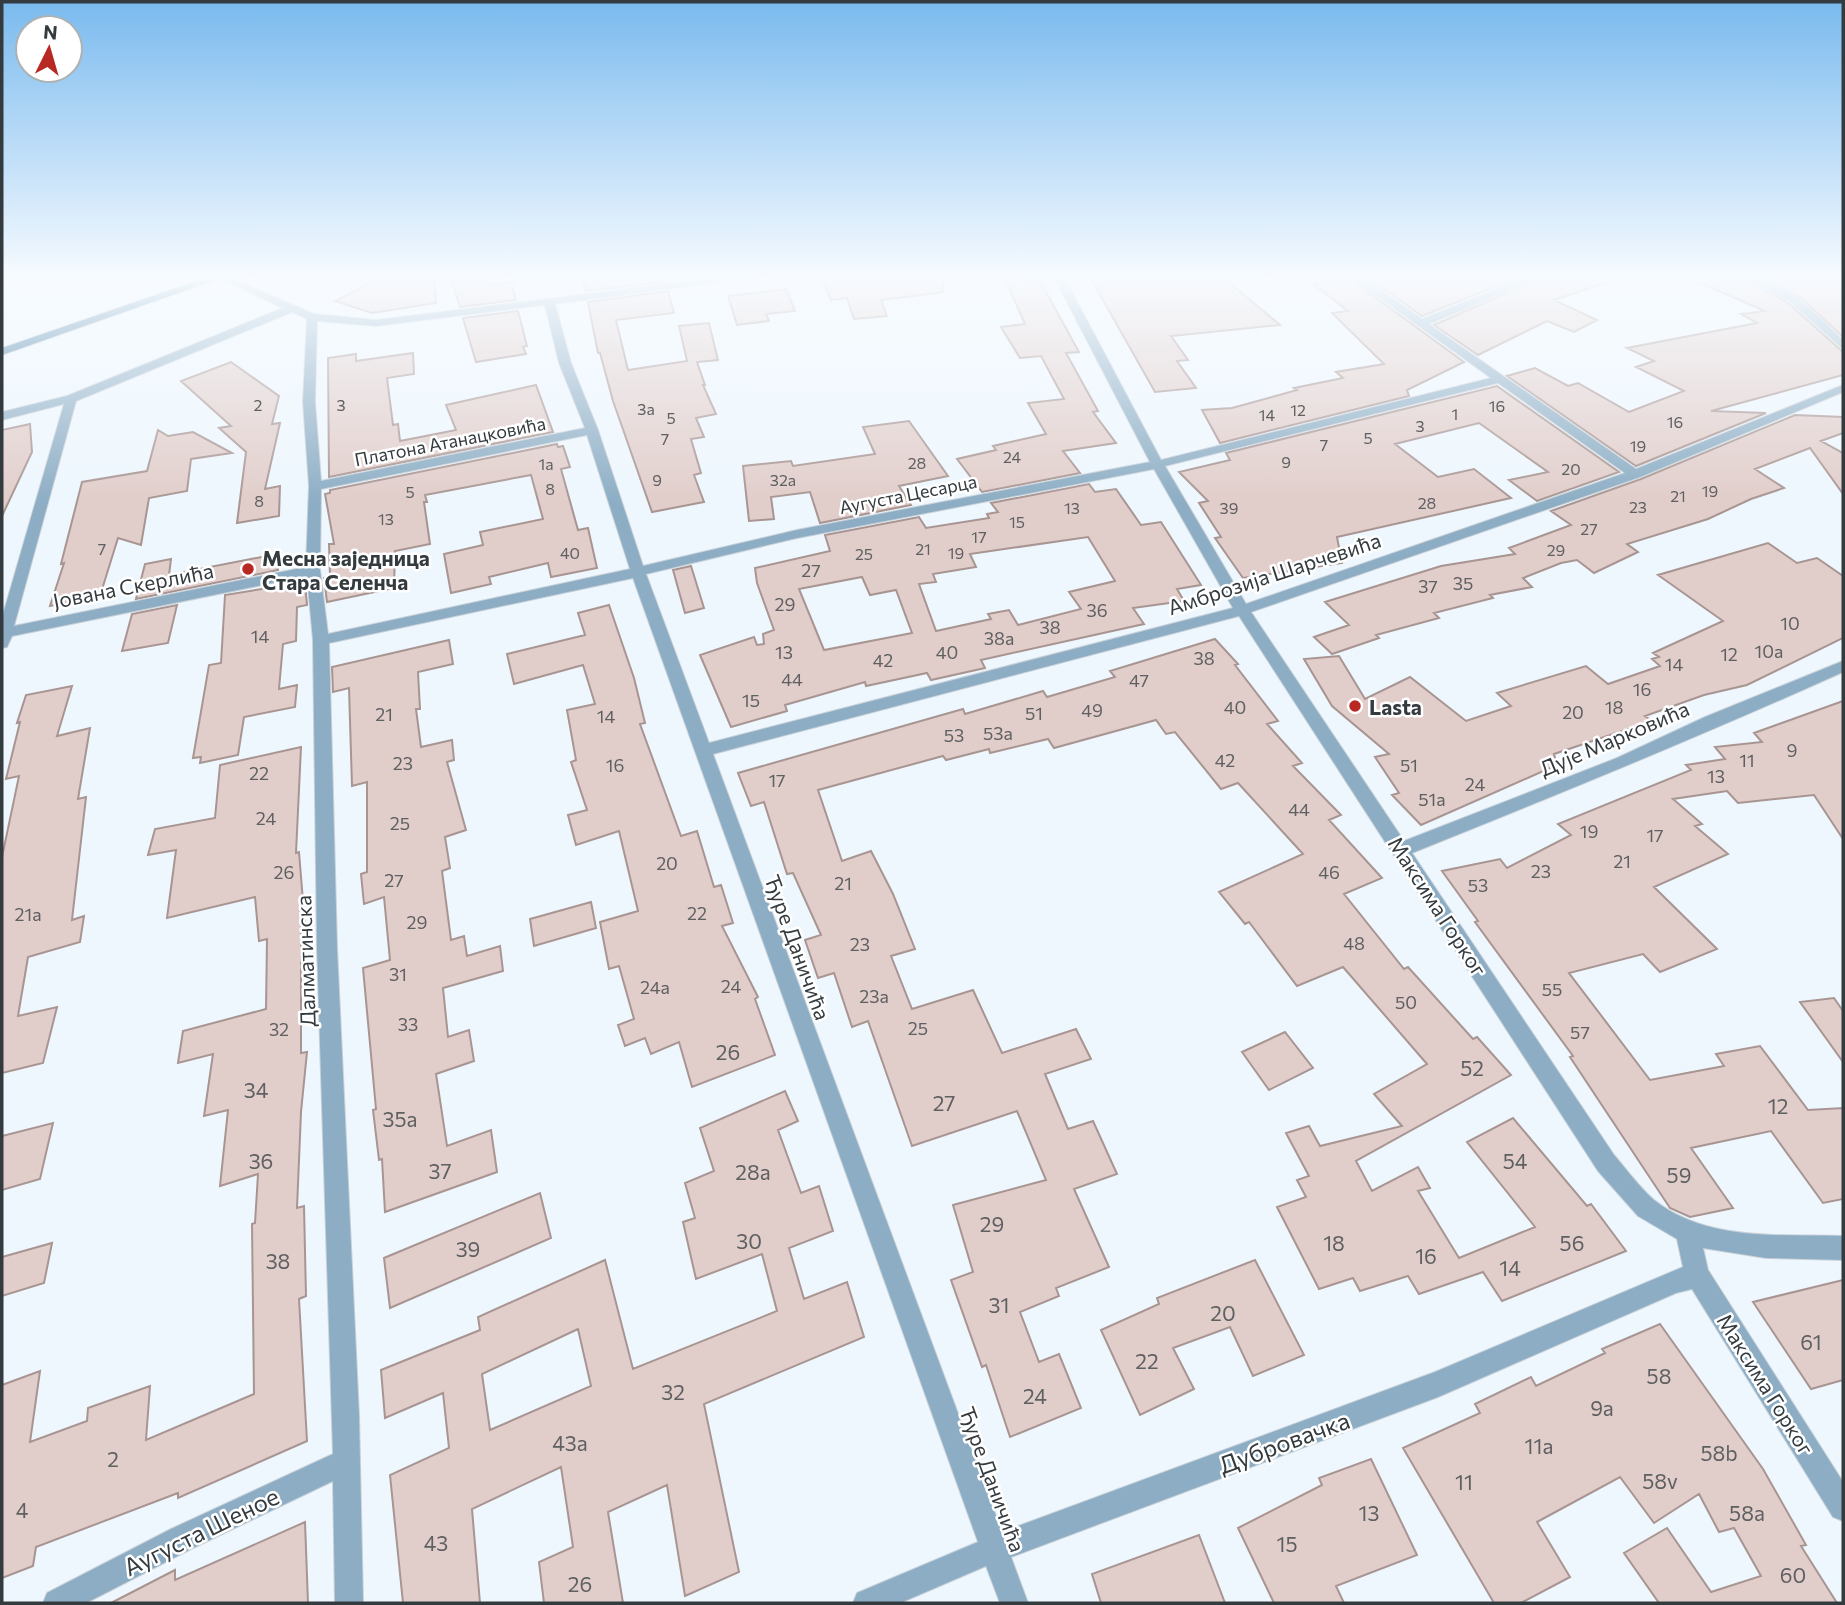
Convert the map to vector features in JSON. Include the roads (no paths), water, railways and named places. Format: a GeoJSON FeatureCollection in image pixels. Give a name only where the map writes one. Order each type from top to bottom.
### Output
{"type":"FeatureCollection","features":[{"type":"Feature","properties":{"kind":"street"},"geometry":{"type":"LineString","coordinates":[[2,416],[71,399],[181,354]]}},
{"type":"Feature","properties":{"kind":"street","name":"Далматинска"},"geometry":{"type":"LineString","coordinates":[[311,354],[309,402],[315,486],[313,570],[321,640],[327,948],[346,1416],[349,1603]]}},
{"type":"Feature","properties":{"kind":"street","name":"Ђуре Даничића"},"geometry":{"type":"LineString","coordinates":[[563,354],[592,430],[638,572],[702,751],[1014,1603]]}},
{"type":"Feature","properties":{"kind":"street","name":"Максима Горког"},"geometry":{"type":"LineString","coordinates":[[1099,354],[1158,465],[1243,610],[1606,1163],[1647,1209],[1687,1233],[1698,1275],[1843,1507]]}},
{"type":"Feature","properties":{"kind":"street"},"geometry":{"type":"LineString","coordinates":[[1465,354],[1635,474]]}},
{"type":"Feature","properties":{"kind":"street","name":"Аугуста Цесарца"},"geometry":{"type":"LineString","coordinates":[[321,640],[638,572],[797,534],[1158,465],[1500,379]]}},
{"type":"Feature","properties":{"kind":"street","name":"Амброзија Шарчевића"},"geometry":{"type":"LineString","coordinates":[[702,751],[1243,610],[1635,474],[1843,388]]}},
{"type":"Feature","properties":{"kind":"street"},"geometry":{"type":"LineString","coordinates":[[3,636],[71,399]]}},
{"type":"Feature","properties":{"kind":"street","name":"Платона Атанацковића"},"geometry":{"type":"LineString","coordinates":[[315,486],[592,430]]}},
{"type":"Feature","properties":{"kind":"street","name":"Јована Скерлића"},"geometry":{"type":"LineString","coordinates":[[3,636],[313,570]]}},
{"type":"Feature","properties":{"kind":"street","name":"Дује Марковића"},"geometry":{"type":"LineString","coordinates":[[1401,850],[1623,762],[1843,666]]}},
{"type":"Feature","properties":{"kind":"street"},"geometry":{"type":"LineString","coordinates":[[1687,1233],[1717,1242],[1843,1248]]}},
{"type":"Feature","properties":{"kind":"street","name":"Дубровачка"},"geometry":{"type":"LineString","coordinates":[[867,1603],[994,1549],[1437,1384],[1675,1281],[1698,1275]]}},
{"type":"Feature","properties":{"kind":"street","name":"Аугуста Шеное"},"geometry":{"type":"LineString","coordinates":[[57,1603],[181,1539],[345,1462]]}},
{"type":"Feature","properties":{"kind":"place","name":"Месна заједница Стара Селенча"},"geometry":{"type":"Point","coordinates":[248,569]}},
{"type":"Feature","properties":{"kind":"place","name":"Lasta"},"geometry":{"type":"Point","coordinates":[1355,706]}}]}
